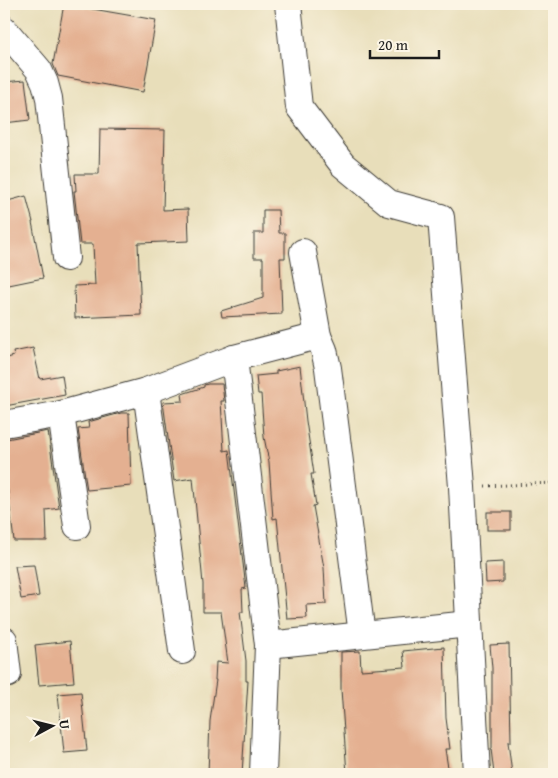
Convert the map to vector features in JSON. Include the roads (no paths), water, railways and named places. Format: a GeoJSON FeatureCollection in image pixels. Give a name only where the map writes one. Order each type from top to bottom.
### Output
{"type":"FeatureCollection","features":[{"type":"Feature","properties":{"kind":"street"},"geometry":{"type":"LineString","coordinates":[[288,4],[299,107],[343,165],[389,203],[441,217],[462,487],[477,774]]}},
{"type":"Feature","properties":{"kind":"street"},"geometry":{"type":"LineString","coordinates":[[4,29],[39,70],[47,90],[66,258]]}},
{"type":"Feature","properties":{"kind":"street"},"geometry":{"type":"LineString","coordinates":[[303,252],[318,336],[324,350],[328,368],[362,636]]}},
{"type":"Feature","properties":{"kind":"street"},"geometry":{"type":"LineString","coordinates":[[4,424],[61,414],[146,392],[234,358],[318,336]]}},
{"type":"Feature","properties":{"kind":"street"},"geometry":{"type":"LineString","coordinates":[[234,358],[268,646],[264,774]]}},
{"type":"Feature","properties":{"kind":"street"},"geometry":{"type":"LineString","coordinates":[[146,392],[182,651]]}},
{"type":"Feature","properties":{"kind":"street"},"geometry":{"type":"LineString","coordinates":[[61,414],[77,526]]}},
{"type":"Feature","properties":{"kind":"street"},"geometry":{"type":"LineString","coordinates":[[268,646],[469,624]]}},
{"type":"Feature","properties":{"kind":"street"},"geometry":{"type":"LineString","coordinates":[[4,640],[8,674]]}}]}
